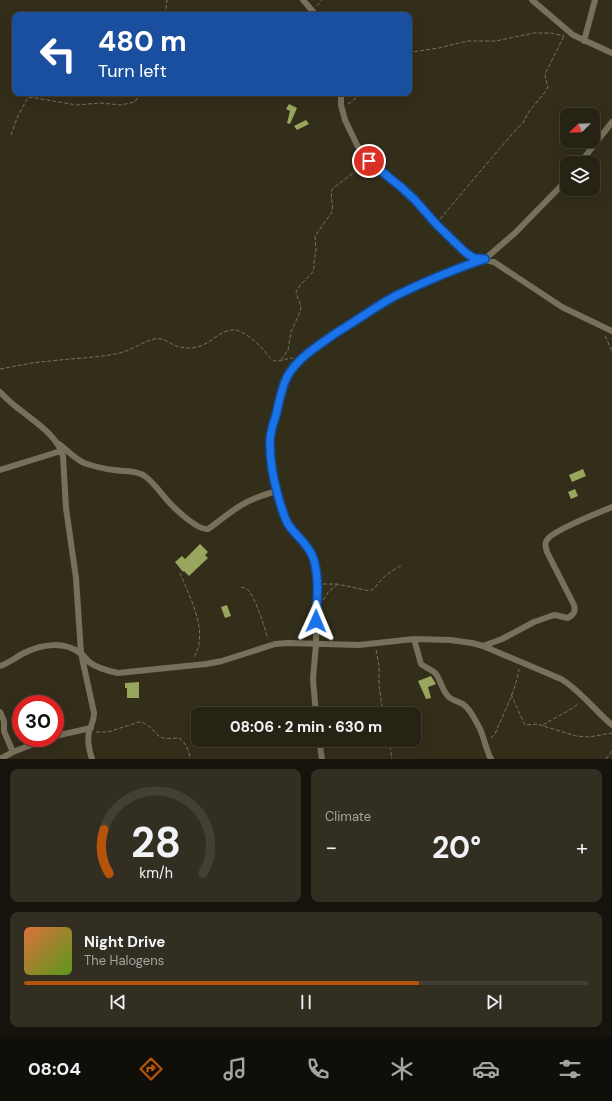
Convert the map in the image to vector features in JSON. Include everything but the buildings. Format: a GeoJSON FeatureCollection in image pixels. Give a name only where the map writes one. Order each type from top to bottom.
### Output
{"type":"FeatureCollection","features":[{"type":"Feature","properties":{"kind":"street"},"geometry":{"type":"LineString","coordinates":[[303,0],[313,12]]}},
{"type":"Feature","properties":{"kind":"street"},"geometry":{"type":"LineString","coordinates":[[532,0],[573,35],[612,54]]}},
{"type":"Feature","properties":{"kind":"street"},"geometry":{"type":"LineString","coordinates":[[584,40],[595,0]]}},
{"type":"Feature","properties":{"kind":"street"},"geometry":{"type":"LineString","coordinates":[[341,96],[341,105],[345,120],[363,154],[369,161],[414,199],[437,225],[466,253],[474,258],[494,262],[562,307],[612,330]]}},
{"type":"Feature","properties":{"kind":"street"},"geometry":{"type":"LineString","coordinates":[[585,156],[612,122]]}},
{"type":"Feature","properties":{"kind":"street"},"geometry":{"type":"LineString","coordinates":[[315,707],[313,679],[316,644],[317,584],[312,555],[288,523],[281,507],[277,491],[270,443],[280,397],[287,378],[294,367],[317,346],[375,308],[395,296],[446,273],[485,259],[515,233],[560,186]]}},
{"type":"Feature","properties":{"kind":"street"},"geometry":{"type":"LineString","coordinates":[[0,392],[18,409],[46,431],[55,441],[82,462],[113,470],[142,473],[167,500],[186,517],[205,530],[247,502],[277,491]]}},
{"type":"Feature","properties":{"kind":"street"},"geometry":{"type":"LineString","coordinates":[[55,441],[61,451],[64,461],[66,508],[76,578],[81,653],[94,713],[94,722],[90,730],[88,742],[92,759]]}},
{"type":"Feature","properties":{"kind":"street"},"geometry":{"type":"LineString","coordinates":[[0,470],[61,451]]}},
{"type":"Feature","properties":{"kind":"street"},"geometry":{"type":"LineString","coordinates":[[483,646],[534,622],[551,616],[555,615],[568,618],[572,615],[574,612],[574,605],[546,552],[546,540],[549,536],[563,529],[612,507]]}},
{"type":"Feature","properties":{"kind":"street"},"geometry":{"type":"LineString","coordinates":[[0,666],[25,653],[59,644],[66,645],[81,653],[94,666],[118,673],[206,664],[222,661],[271,646],[288,643],[359,645],[414,639],[450,640],[483,646],[561,679],[570,684],[612,725]]}},
{"type":"Feature","properties":{"kind":"street"},"geometry":{"type":"LineString","coordinates":[[414,639],[421,664],[436,674],[448,696],[464,704],[469,710],[478,725],[491,759]]}},
{"type":"Feature","properties":{"kind":"street"},"geometry":{"type":"LineString","coordinates":[[0,712],[4,721],[4,732],[13,752]]}},
{"type":"Feature","properties":{"kind":"street"},"geometry":{"type":"LineString","coordinates":[[64,734],[90,730]]}},
{"type":"Feature","properties":{"kind":"street"},"geometry":{"type":"LineString","coordinates":[[0,759],[26,747]]}},
{"type":"Feature","properties":{"kind":"street"},"geometry":{"type":"LineString","coordinates":[[320,747],[322,759]]}},
{"type":"Feature","properties":{"kind":"path"},"geometry":{"type":"LineString","coordinates":[[165,12],[167,0]]}},
{"type":"Feature","properties":{"kind":"path"},"geometry":{"type":"LineString","coordinates":[[412,52],[439,48],[468,41],[496,41],[534,33],[564,36],[546,72],[545,76],[548,87],[545,92],[528,113],[523,123],[442,216],[437,225]]}},
{"type":"Feature","properties":{"kind":"path"},"geometry":{"type":"LineString","coordinates":[[11,134],[17,118],[29,97],[77,105],[100,103],[121,105],[135,102],[138,96]]}},
{"type":"Feature","properties":{"kind":"path"},"geometry":{"type":"LineString","coordinates":[[341,105],[350,103],[358,96]]}},
{"type":"Feature","properties":{"kind":"path"},"geometry":{"type":"LineString","coordinates":[[281,360],[288,350],[291,332],[300,312],[301,306],[296,292],[314,268],[316,250],[315,236],[333,209],[332,190],[369,161]]}},
{"type":"Feature","properties":{"kind":"path"},"geometry":{"type":"LineString","coordinates":[[600,325],[612,351]]}},
{"type":"Feature","properties":{"kind":"path"},"geometry":{"type":"LineString","coordinates":[[0,369],[120,353],[154,339],[163,339],[178,347],[198,347],[229,330],[241,332],[263,349],[273,360],[303,358]]}},
{"type":"Feature","properties":{"kind":"path"},"geometry":{"type":"LineString","coordinates":[[317,584],[338,584],[370,591],[376,587],[391,571],[402,565]]}},
{"type":"Feature","properties":{"kind":"path"},"geometry":{"type":"LineString","coordinates":[[180,573],[196,616],[200,634],[199,644],[191,666]]}},
{"type":"Feature","properties":{"kind":"path"},"geometry":{"type":"LineString","coordinates":[[316,610],[329,591],[338,584]]}},
{"type":"Feature","properties":{"kind":"path"},"geometry":{"type":"LineString","coordinates":[[241,587],[250,592],[257,606],[271,646]]}},
{"type":"Feature","properties":{"kind":"path"},"geometry":{"type":"LineString","coordinates":[[375,644],[379,666],[379,685],[382,707]]}},
{"type":"Feature","properties":{"kind":"path"},"geometry":{"type":"LineString","coordinates":[[486,744],[494,734],[511,694],[518,676],[520,662]]}},
{"type":"Feature","properties":{"kind":"path"},"geometry":{"type":"LineString","coordinates":[[511,694],[526,725],[537,724],[576,736],[589,737],[612,733]]}},
{"type":"Feature","properties":{"kind":"path"},"geometry":{"type":"LineString","coordinates":[[543,726],[550,720],[571,710],[585,698]]}},
{"type":"Feature","properties":{"kind":"path"},"geometry":{"type":"LineString","coordinates":[[90,730],[108,732],[139,722],[144,722],[164,739],[179,738],[183,741],[189,752],[190,759]]}},
{"type":"Feature","properties":{"kind":"path"},"geometry":{"type":"LineString","coordinates":[[390,747],[392,759]]}},
{"type":"Feature","properties":{"kind":"path"},"geometry":{"type":"LineString","coordinates":[[606,759],[612,751]]}},
{"type":"Feature","properties":{"kind":"route"},"geometry":{"type":"LineString","coordinates":[[316,621],[317,584],[314,560],[309,549],[288,523],[281,507],[272,461],[270,443],[271,433],[280,397],[287,378],[294,367],[317,346],[375,308],[395,296],[446,273],[485,259],[474,258],[466,253],[437,225],[414,199],[369,161]]}}]}
